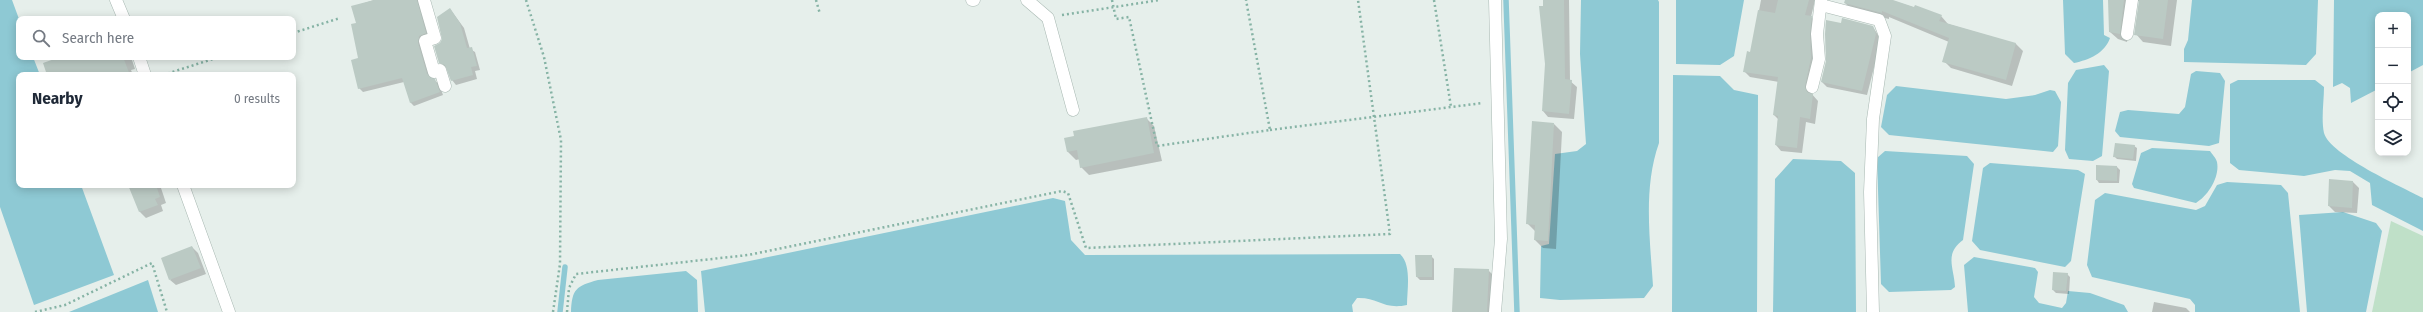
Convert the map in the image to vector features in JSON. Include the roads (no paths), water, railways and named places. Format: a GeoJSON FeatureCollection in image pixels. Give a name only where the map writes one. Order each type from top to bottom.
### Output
{"type":"FeatureCollection","features":[{"type":"Feature","properties":{"kind":"street"},"geometry":{"type":"LineString","coordinates":[[116,0],[123,16]]}},
{"type":"Feature","properties":{"kind":"street"},"geometry":{"type":"LineString","coordinates":[[424,0],[434,38],[425,41],[434,72],[440,70],[445,86]]}},
{"type":"Feature","properties":{"kind":"street"},"geometry":{"type":"LineString","coordinates":[[1027,0],[1048,18],[1072,110]]}},
{"type":"Feature","properties":{"kind":"street"},"geometry":{"type":"LineString","coordinates":[[1495,312],[1501,238],[1496,0]]}},
{"type":"Feature","properties":{"kind":"street"},"geometry":{"type":"LineString","coordinates":[[2127,34],[2132,0]]}},
{"type":"Feature","properties":{"kind":"street"},"geometry":{"type":"LineString","coordinates":[[1812,87],[1819,59],[1817,34],[1821,2],[1880,20],[1885,36],[1873,119],[1870,185],[1872,312]]}},
{"type":"Feature","properties":{"kind":"street"},"geometry":{"type":"LineString","coordinates":[[140,60],[144,72]]}},
{"type":"Feature","properties":{"kind":"street"},"geometry":{"type":"LineString","coordinates":[[184,188],[229,312]]}},
{"type":"Feature","properties":{"kind":"water"},"geometry":{"type":"Polygon","coordinates":[[[0,0],[12,0],[18,16],[16,16],[16,60],[34,60],[39,72],[16,72],[16,188],[82,188],[114,275],[34,305],[0,207],[0,0]]]}},
{"type":"Feature","properties":{"kind":"water"},"geometry":{"type":"Polygon","coordinates":[[[1581,0],[1658,0],[1659,2],[1659,143],[1654,160],[1649,196],[1649,232],[1653,286],[1644,298],[1560,300],[1540,298],[1541,246],[1549,244],[1555,154],[1577,151],[1586,144],[1580,54],[1581,0]]]}},
{"type":"Feature","properties":{"kind":"water"},"geometry":{"type":"Polygon","coordinates":[[[1676,0],[1744,0],[1734,56],[1720,65],[1676,64],[1676,0]]]}},
{"type":"Feature","properties":{"kind":"water"},"geometry":{"type":"Polygon","coordinates":[[[2063,0],[2103,0],[2104,35],[2110,38],[2104,48],[2091,58],[2074,63],[2065,54],[2063,0]]]}},
{"type":"Feature","properties":{"kind":"water"},"geometry":{"type":"Polygon","coordinates":[[[2192,0],[2318,0],[2316,54],[2306,65],[2184,62],[2184,49],[2188,40],[2192,0]]]}},
{"type":"Feature","properties":{"kind":"water"},"geometry":{"type":"Polygon","coordinates":[[[2334,0],[2423,0],[2423,65],[2411,71],[2411,12],[2375,12],[2375,91],[2351,103],[2350,88],[2342,83],[2333,87],[2334,0]]]}},
{"type":"Feature","properties":{"kind":"water"},"geometry":{"type":"Polygon","coordinates":[[[2104,65],[2109,71],[2102,156],[2093,161],[2069,159],[2065,150],[2068,83],[2076,70],[2104,65]]]}},
{"type":"Feature","properties":{"kind":"water"},"geometry":{"type":"Polygon","coordinates":[[[2196,71],[2220,73],[2225,81],[2219,143],[2209,146],[2120,137],[2115,131],[2120,112],[2128,110],[2179,114],[2185,107],[2191,74],[2196,71]]]}},
{"type":"Feature","properties":{"kind":"water"},"geometry":{"type":"Polygon","coordinates":[[[1673,75],[1720,76],[1734,90],[1758,95],[1757,312],[1672,312],[1673,75]]]}},
{"type":"Feature","properties":{"kind":"water"},"geometry":{"type":"Polygon","coordinates":[[[2238,80],[2315,80],[2324,87],[2323,128],[2329,142],[2339,151],[2368,170],[2423,198],[2423,231],[2372,205],[2370,183],[2350,171],[2335,170],[2304,176],[2239,170],[2230,163],[2230,84],[2238,80]]]}},
{"type":"Feature","properties":{"kind":"water"},"geometry":{"type":"Polygon","coordinates":[[[1896,86],[2006,99],[2035,95],[2050,90],[2055,91],[2061,102],[2058,146],[2053,152],[1889,135],[1881,127],[1887,95],[1896,86]]]}},
{"type":"Feature","properties":{"kind":"water"},"geometry":{"type":"Polygon","coordinates":[[[2152,148],[2210,151],[2217,162],[2217,174],[2212,186],[2205,196],[2196,203],[2134,188],[2132,184],[2141,153],[2152,148]]]}},
{"type":"Feature","properties":{"kind":"water"},"geometry":{"type":"Polygon","coordinates":[[[1885,151],[1967,156],[1974,164],[1963,240],[1957,245],[1952,256],[1955,287],[1951,290],[1889,292],[1881,284],[1877,158],[1885,151]]]}},
{"type":"Feature","properties":{"kind":"water"},"geometry":{"type":"Polygon","coordinates":[[[1793,159],[1841,161],[1855,173],[1856,312],[1773,312],[1775,179],[1793,159]]]}},
{"type":"Feature","properties":{"kind":"water"},"geometry":{"type":"Polygon","coordinates":[[[1990,163],[2078,170],[2085,174],[2071,261],[2065,267],[1980,250],[1972,241],[1983,168],[1990,163]]]}},
{"type":"Feature","properties":{"kind":"water"},"geometry":{"type":"Polygon","coordinates":[[[2227,182],[2281,185],[2288,193],[2300,312],[2195,312],[2195,305],[2190,299],[2092,277],[2087,265],[2095,200],[2105,193],[2196,210],[2205,206],[2217,185],[2227,182]]]}},
{"type":"Feature","properties":{"kind":"water"},"geometry":{"type":"Polygon","coordinates":[[[1053,198],[1065,201],[1071,240],[1085,255],[1400,254],[1404,259],[1407,271],[1407,305],[1392,306],[1370,299],[1357,298],[1352,305],[1353,312],[705,312],[701,271],[1053,198]]]}},
{"type":"Feature","properties":{"kind":"water"},"geometry":{"type":"Polygon","coordinates":[[[2343,212],[2376,223],[2382,231],[2366,312],[2307,312],[2299,215],[2343,212]]]}},
{"type":"Feature","properties":{"kind":"water"},"geometry":{"type":"Polygon","coordinates":[[[1974,257],[2035,268],[2038,272],[2034,297],[2039,303],[2062,308],[2066,303],[2068,291],[2090,293],[2124,305],[2128,312],[1968,312],[1964,265],[1974,257]]]}},
{"type":"Feature","properties":{"kind":"water"},"geometry":{"type":"Polygon","coordinates":[[[686,271],[697,280],[698,312],[571,312],[574,293],[585,284],[598,280],[686,271]]]}},
{"type":"Feature","properties":{"kind":"water"},"geometry":{"type":"Polygon","coordinates":[[[148,280],[158,312],[69,312],[148,280]]]}},
{"type":"Feature","properties":{"kind":"waterway"},"geometry":{"type":"LineString","coordinates":[[1506,0],[1517,312]]}},
{"type":"Feature","properties":{"kind":"waterway"},"geometry":{"type":"LineString","coordinates":[[560,312],[565,267]]}}]}
